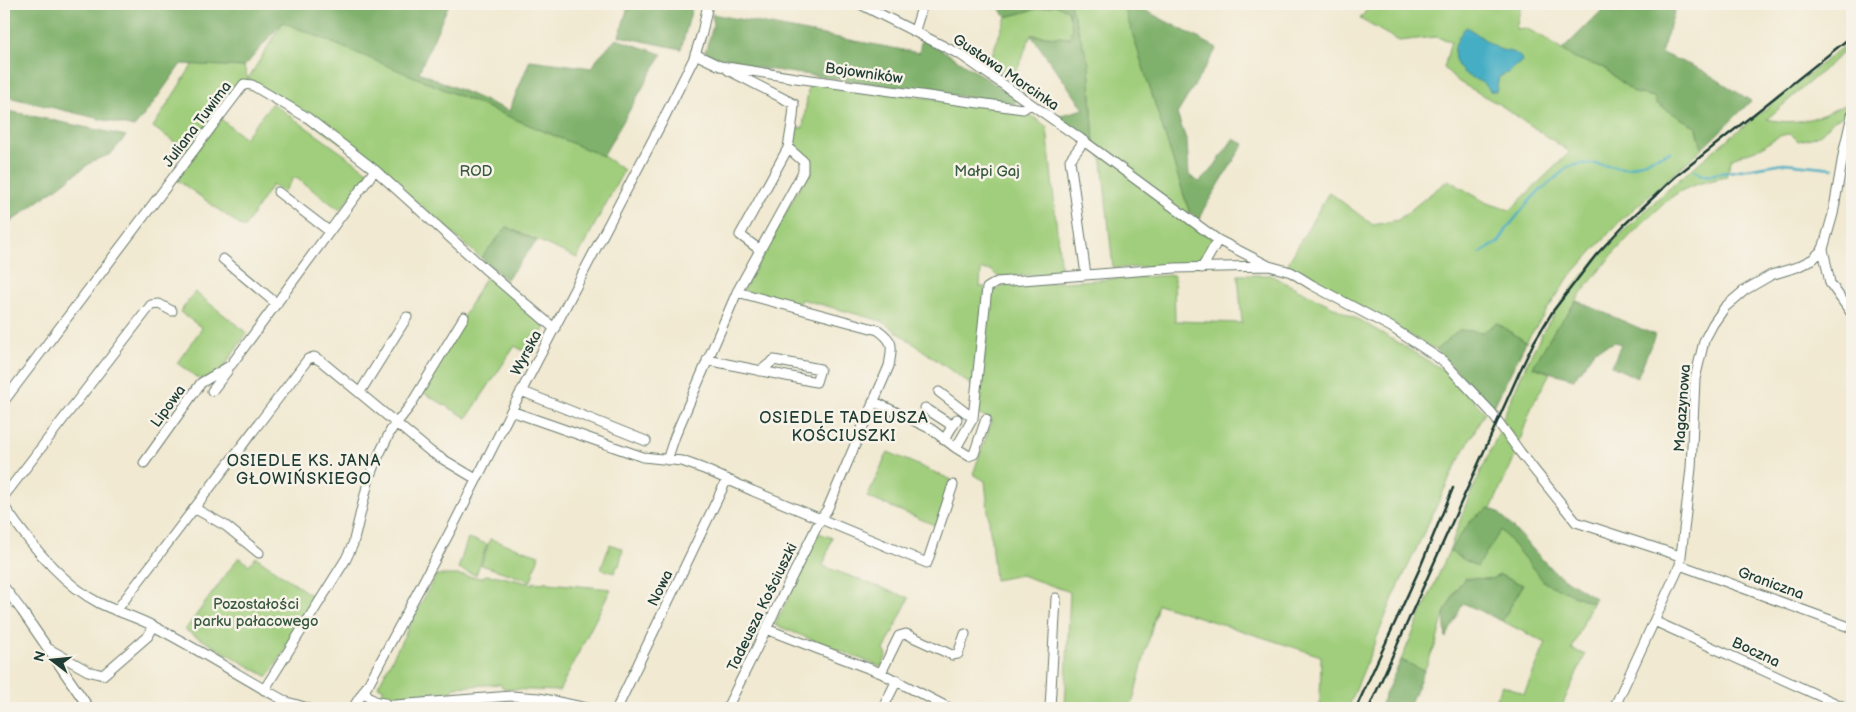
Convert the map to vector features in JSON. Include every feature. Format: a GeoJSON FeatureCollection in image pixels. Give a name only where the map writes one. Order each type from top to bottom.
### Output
{"type":"FeatureCollection","features":[{"type":"Feature","properties":{"kind":"street","name":"Wyrska"},"geometry":{"type":"LineString","coordinates":[[353,708],[476,479],[656,133],[695,54],[708,4]]}},
{"type":"Feature","properties":{"kind":"street","name":"Gustawa Morcinka"},"geometry":{"type":"LineString","coordinates":[[860,4],[915,30],[961,55],[1082,140],[1218,240],[1269,266]]}},
{"type":"Feature","properties":{"kind":"street"},"geometry":{"type":"LineString","coordinates":[[915,30],[923,4]]}},
{"type":"Feature","properties":{"kind":"street","name":"Bojowników"},"geometry":{"type":"LineString","coordinates":[[695,54],[720,66],[796,78],[1023,109],[1030,104]]}},
{"type":"Feature","properties":{"kind":"street"},"geometry":{"type":"LineString","coordinates":[[720,66],[794,104],[788,148],[740,235],[760,250]]}},
{"type":"Feature","properties":{"kind":"street","name":"Juliana Tuwima"},"geometry":{"type":"LineString","coordinates":[[4,401],[244,84],[252,85],[308,118],[375,170],[554,329]]}},
{"type":"Feature","properties":{"kind":"street"},"geometry":{"type":"LineString","coordinates":[[1852,115],[1844,150],[1834,214],[1823,250],[1830,283],[1852,314]]}},
{"type":"Feature","properties":{"kind":"street"},"geometry":{"type":"LineString","coordinates":[[1082,140],[1070,160],[1086,275]]}},
{"type":"Feature","properties":{"kind":"street"},"geometry":{"type":"LineString","coordinates":[[666,460],[737,292],[803,172],[803,161],[788,148]]}},
{"type":"Feature","properties":{"kind":"street","name":"Lipowa"},"geometry":{"type":"LineString","coordinates":[[144,463],[201,383],[231,366],[375,170]]}},
{"type":"Feature","properties":{"kind":"street"},"geometry":{"type":"LineString","coordinates":[[278,192],[329,231]]}},
{"type":"Feature","properties":{"kind":"street"},"geometry":{"type":"LineString","coordinates":[[1202,268],[1218,240]]}},
{"type":"Feature","properties":{"kind":"street","name":"Magazynowa"},"geometry":{"type":"LineString","coordinates":[[1614,708],[1680,560],[1686,523],[1691,468],[1695,379],[1704,340],[1725,308],[1745,290],[1771,275],[1813,260],[1823,250]]}},
{"type":"Feature","properties":{"kind":"street"},"geometry":{"type":"LineString","coordinates":[[223,259],[277,304]]}},
{"type":"Feature","properties":{"kind":"street"},"geometry":{"type":"LineString","coordinates":[[956,448],[973,418],[987,288],[997,282],[1202,268],[1269,266]]}},
{"type":"Feature","properties":{"kind":"street","name":"Graniczna"},"geometry":{"type":"LineString","coordinates":[[1269,266],[1291,272],[1391,327],[1444,361],[1491,412],[1532,468],[1576,522],[1680,560],[1852,628]]}},
{"type":"Feature","properties":{"kind":"street"},"geometry":{"type":"LineString","coordinates":[[737,292],[878,330],[888,338],[892,351],[889,366],[835,492],[821,518]]}},
{"type":"Feature","properties":{"kind":"street"},"geometry":{"type":"LineString","coordinates":[[4,496],[151,305],[158,304],[172,311]]}},
{"type":"Feature","properties":{"kind":"street"},"geometry":{"type":"LineString","coordinates":[[360,392],[407,317]]}},
{"type":"Feature","properties":{"kind":"street"},"geometry":{"type":"LineString","coordinates":[[264,690],[346,559],[353,544],[369,478],[391,430],[398,423],[464,317]]}},
{"type":"Feature","properties":{"kind":"street"},"geometry":{"type":"LineString","coordinates":[[116,611],[308,359],[314,357],[321,361],[431,452],[476,479]]}},
{"type":"Feature","properties":{"kind":"street"},"geometry":{"type":"LineString","coordinates":[[707,360],[760,371],[816,382],[820,369],[774,360],[760,371]]}},
{"type":"Feature","properties":{"kind":"street"},"geometry":{"type":"LineString","coordinates":[[212,391],[231,366]]}},
{"type":"Feature","properties":{"kind":"street"},"geometry":{"type":"LineString","coordinates":[[521,391],[646,441]]}},
{"type":"Feature","properties":{"kind":"street"},"geometry":{"type":"LineString","coordinates":[[939,392],[973,418]]}},
{"type":"Feature","properties":{"kind":"street"},"geometry":{"type":"LineString","coordinates":[[874,401],[931,429],[969,456],[974,454],[986,419]]}},
{"type":"Feature","properties":{"kind":"street"},"geometry":{"type":"LineString","coordinates":[[925,408],[955,422],[944,440]]}},
{"type":"Feature","properties":{"kind":"street"},"geometry":{"type":"LineString","coordinates":[[510,411],[643,457],[682,462],[927,563],[953,485]]}},
{"type":"Feature","properties":{"kind":"street","name":"Nowa"},"geometry":{"type":"LineString","coordinates":[[617,708],[727,479]]}},
{"type":"Feature","properties":{"kind":"street"},"geometry":{"type":"LineString","coordinates":[[4,506],[21,531],[59,572],[97,602],[154,626],[286,702],[308,708]]}},
{"type":"Feature","properties":{"kind":"street"},"geometry":{"type":"LineString","coordinates":[[194,508],[226,526],[258,552]]}},
{"type":"Feature","properties":{"kind":"street","name":"Tadeusza Kościuszki"},"geometry":{"type":"LineString","coordinates":[[727,708],[821,518]]}},
{"type":"Feature","properties":{"kind":"street"},"geometry":{"type":"LineString","coordinates":[[4,587],[22,610],[89,708]]}},
{"type":"Feature","properties":{"kind":"street"},"geometry":{"type":"LineString","coordinates":[[1050,708],[1056,598]]}},
{"type":"Feature","properties":{"kind":"street","name":"Boczna"},"geometry":{"type":"LineString","coordinates":[[1654,621],[1840,707]]}},
{"type":"Feature","properties":{"kind":"street"},"geometry":{"type":"LineString","coordinates":[[47,647],[88,671],[103,675],[148,636],[154,626]]}},
{"type":"Feature","properties":{"kind":"street"},"geometry":{"type":"LineString","coordinates":[[766,629],[881,673],[949,708]]}},
{"type":"Feature","properties":{"kind":"street"},"geometry":{"type":"LineString","coordinates":[[881,673],[899,636],[906,634],[952,655],[958,654],[965,634]]}},
{"type":"Feature","properties":{"kind":"street"},"geometry":{"type":"LineString","coordinates":[[883,708],[897,680]]}},
{"type":"Feature","properties":{"kind":"street"},"geometry":{"type":"LineString","coordinates":[[364,690],[368,697],[380,703],[411,701],[417,704]]}},
{"type":"Feature","properties":{"kind":"street"},"geometry":{"type":"LineString","coordinates":[[357,708],[417,704],[440,705],[512,696],[539,698],[587,708]]}},
{"type":"Feature","properties":{"kind":"green space"},"geometry":{"type":"Polygon","coordinates":[[[4,4],[449,4],[419,72],[509,111],[530,60],[592,68],[599,56],[616,39],[662,54],[603,156],[283,22],[244,67],[181,64],[134,127],[4,96],[4,4]]]}},
{"type":"Feature","properties":{"kind":"green space"},"geometry":{"type":"Polygon","coordinates":[[[629,4],[678,4],[692,8],[681,49],[619,36],[629,4]]]}},
{"type":"Feature","properties":{"kind":"green space"},"geometry":{"type":"Polygon","coordinates":[[[996,4],[1070,4],[1089,64],[1094,143],[1057,116],[1084,109],[1031,35],[1070,38],[1072,28],[1068,10],[1055,5],[1006,17],[996,4]]]}},
{"type":"Feature","properties":{"kind":"green space"},"geometry":{"type":"Polygon","coordinates":[[[1070,4],[1123,4],[1189,211],[1188,222],[1215,240],[1201,265],[1113,268],[1102,161],[1094,143],[1089,64],[1070,4]]]}},
{"type":"Feature","properties":{"kind":"green space"},"geometry":{"type":"Polygon","coordinates":[[[1123,4],[1133,4],[1217,48],[1177,114],[1187,142],[1189,175],[1199,182],[1211,171],[1233,139],[1244,144],[1203,210],[1200,220],[1189,211],[1123,4]]]}},
{"type":"Feature","properties":{"kind":"green space"},"geometry":{"type":"Polygon","coordinates":[[[1371,4],[1521,4],[1516,29],[1525,28],[1543,37],[1572,57],[1604,68],[1635,93],[1654,97],[1656,103],[1697,128],[1702,149],[1621,220],[1569,277],[1526,342],[1497,323],[1483,332],[1459,330],[1436,350],[1287,265],[1329,192],[1373,225],[1398,220],[1448,180],[1487,203],[1510,210],[1570,152],[1502,106],[1459,82],[1444,68],[1451,41],[1435,37],[1399,41],[1360,19],[1371,4]]]}},
{"type":"Feature","properties":{"kind":"green space"},"geometry":{"type":"Polygon","coordinates":[[[1608,4],[1677,4],[1661,53],[1702,70],[1751,101],[1702,149],[1697,128],[1656,103],[1654,97],[1635,93],[1604,68],[1572,57],[1562,50],[1608,4]]]}},
{"type":"Feature","properties":{"kind":"green space"},"geometry":{"type":"Polygon","coordinates":[[[1055,5],[1068,10],[1072,28],[1070,38],[1031,35],[1013,80],[988,65],[1006,17],[1055,5]]]}},
{"type":"Feature","properties":{"kind":"green space"},"geometry":{"type":"Polygon","coordinates":[[[712,14],[919,53],[922,37],[1018,99],[1014,104],[724,63],[705,52],[713,26],[712,14]]]}},
{"type":"Feature","properties":{"kind":"green space","name":"ROD"},"geometry":{"type":"Polygon","coordinates":[[[283,22],[603,156],[624,170],[577,258],[507,227],[481,258],[377,168],[248,79],[283,22]]]}},
{"type":"Feature","properties":{"kind":"green space"},"geometry":{"type":"Polygon","coordinates":[[[1852,39],[1852,45],[1767,119],[1790,122],[1801,121],[1832,111],[1852,100],[1852,105],[1846,116],[1835,120],[1815,137],[1798,141],[1791,134],[1782,135],[1758,149],[1732,158],[1726,177],[1694,185],[1673,196],[1638,228],[1604,264],[1559,325],[1533,367],[1550,373],[1532,406],[1519,443],[1502,420],[1545,328],[1583,275],[1625,230],[1669,188],[1852,39]]]}},
{"type":"Feature","properties":{"kind":"green space"},"geometry":{"type":"Polygon","coordinates":[[[193,64],[244,67],[248,79],[189,152],[153,127],[193,64]]]}},
{"type":"Feature","properties":{"kind":"green space","name":"Małpi Gaj"},"geometry":{"type":"Polygon","coordinates":[[[809,83],[1024,110],[1047,127],[1061,273],[998,277],[991,270],[981,270],[980,287],[985,287],[974,387],[882,321],[801,299],[799,304],[743,291],[809,170],[807,158],[792,147],[796,128],[803,128],[809,83]]]}},
{"type":"Feature","properties":{"kind":"green space"},"geometry":{"type":"Polygon","coordinates":[[[272,103],[370,173],[340,210],[295,177],[283,192],[272,185],[244,228],[176,179],[221,119],[244,138],[272,103]]]}},
{"type":"Feature","properties":{"kind":"green space"},"geometry":{"type":"Polygon","coordinates":[[[4,110],[126,136],[111,154],[93,161],[4,227],[4,110]]]}},
{"type":"Feature","properties":{"kind":"green space"},"geometry":{"type":"Polygon","coordinates":[[[507,227],[537,241],[506,280],[481,258],[507,227]]]}},
{"type":"Feature","properties":{"kind":"green space"},"geometry":{"type":"Polygon","coordinates":[[[487,274],[545,327],[531,356],[515,346],[467,418],[422,392],[487,274]]]}},
{"type":"Feature","properties":{"kind":"green space"},"geometry":{"type":"Polygon","coordinates":[[[1174,275],[1175,321],[1242,323],[1238,275],[1270,275],[1365,323],[1443,370],[1485,412],[1453,471],[1393,598],[1349,706],[1320,708],[1321,656],[1158,604],[1131,708],[1065,708],[1070,592],[1021,575],[995,580],[985,481],[973,474],[992,420],[977,414],[992,292],[1002,286],[1174,275]]]}},
{"type":"Feature","properties":{"kind":"green space"},"geometry":{"type":"Polygon","coordinates":[[[195,292],[247,333],[217,377],[199,379],[177,363],[202,328],[180,312],[195,292]]]}},
{"type":"Feature","properties":{"kind":"green space"},"geometry":{"type":"Polygon","coordinates":[[[1577,301],[1655,335],[1637,378],[1612,366],[1621,344],[1615,342],[1595,350],[1574,379],[1533,367],[1555,329],[1577,301]]]}},
{"type":"Feature","properties":{"kind":"green space"},"geometry":{"type":"Polygon","coordinates":[[[1497,323],[1526,342],[1493,408],[1436,350],[1459,330],[1483,332],[1497,323]]]}},
{"type":"Feature","properties":{"kind":"green space"},"geometry":{"type":"Polygon","coordinates":[[[1500,430],[1517,452],[1491,509],[1488,508],[1501,530],[1545,583],[1592,603],[1572,649],[1585,655],[1561,708],[1499,708],[1494,702],[1503,685],[1524,694],[1546,643],[1502,621],[1523,585],[1500,575],[1491,579],[1465,578],[1456,590],[1444,614],[1436,644],[1424,671],[1401,660],[1449,551],[1466,504],[1500,430]]]}},
{"type":"Feature","properties":{"kind":"green space"},"geometry":{"type":"Polygon","coordinates":[[[888,452],[952,480],[937,526],[867,497],[888,452]]]}},
{"type":"Feature","properties":{"kind":"green space"},"geometry":{"type":"Polygon","coordinates":[[[1489,508],[1498,512],[1554,572],[1595,598],[1592,603],[1545,583],[1501,530],[1477,567],[1449,551],[1472,519],[1489,508]]]}},
{"type":"Feature","properties":{"kind":"green space"},"geometry":{"type":"Polygon","coordinates":[[[819,533],[832,538],[823,566],[909,598],[884,650],[887,655],[881,667],[775,625],[819,533]]]}},
{"type":"Feature","properties":{"kind":"green space"},"geometry":{"type":"Polygon","coordinates":[[[468,538],[487,544],[476,575],[458,569],[468,538]]]}},
{"type":"Feature","properties":{"kind":"green space"},"geometry":{"type":"Polygon","coordinates":[[[490,539],[539,555],[531,581],[481,565],[490,539]]]}},
{"type":"Feature","properties":{"kind":"green space"},"geometry":{"type":"Polygon","coordinates":[[[610,544],[623,549],[619,566],[617,566],[615,573],[601,569],[610,544]]]}},
{"type":"Feature","properties":{"kind":"green space","name":"Pozostałości parku pałacowego"},"geometry":{"type":"Polygon","coordinates":[[[239,557],[249,565],[256,557],[318,600],[268,677],[185,630],[239,557]]]}},
{"type":"Feature","properties":{"kind":"green space"},"geometry":{"type":"Polygon","coordinates":[[[436,575],[483,578],[485,575],[498,576],[533,584],[534,582],[542,583],[547,581],[549,583],[611,589],[559,691],[504,689],[500,684],[455,687],[452,692],[379,696],[384,689],[378,686],[436,575]]]}},
{"type":"Feature","properties":{"kind":"green space"},"geometry":{"type":"Polygon","coordinates":[[[1500,575],[1523,585],[1502,621],[1463,603],[1446,638],[1444,614],[1456,590],[1465,578],[1491,579],[1500,575]]]}},
{"type":"Feature","properties":{"kind":"green space"},"geometry":{"type":"Polygon","coordinates":[[[1401,660],[1424,671],[1408,708],[1379,708],[1401,660]]]}},
{"type":"Feature","properties":{"kind":"water"},"geometry":{"type":"Polygon","coordinates":[[[1466,27],[1495,47],[1519,55],[1521,58],[1522,61],[1509,72],[1499,77],[1496,92],[1490,91],[1482,83],[1464,73],[1456,62],[1454,56],[1456,44],[1466,27]]]}},
{"type":"Feature","properties":{"kind":"waterway"},"geometry":{"type":"LineString","coordinates":[[1480,253],[1499,242],[1508,227],[1532,198],[1568,167],[1580,164],[1630,167],[1670,152]]}},
{"type":"Feature","properties":{"kind":"waterway"},"geometry":{"type":"LineString","coordinates":[[1695,170],[1703,176],[1784,163],[1833,168]]}},
{"type":"Feature","properties":{"kind":"railway"},"geometry":{"type":"LineString","coordinates":[[1369,708],[1519,373],[1534,342],[1553,311],[1596,255],[1624,225],[1675,177],[1852,36]]}},
{"type":"Feature","properties":{"kind":"railway"},"geometry":{"type":"LineString","coordinates":[[1356,708],[1419,570],[1453,488]]}},
{"type":"Feature","properties":{"kind":"district","name":"OSIEDLE TADEUSZA KOŚCIUSZKI"},"geometry":{"type":"Point","coordinates":[844,426]}},
{"type":"Feature","properties":{"kind":"district","name":"OSIEDLE KS. JANA GŁOWIŃSKIEGO"},"geometry":{"type":"Point","coordinates":[304,469]}}]}
